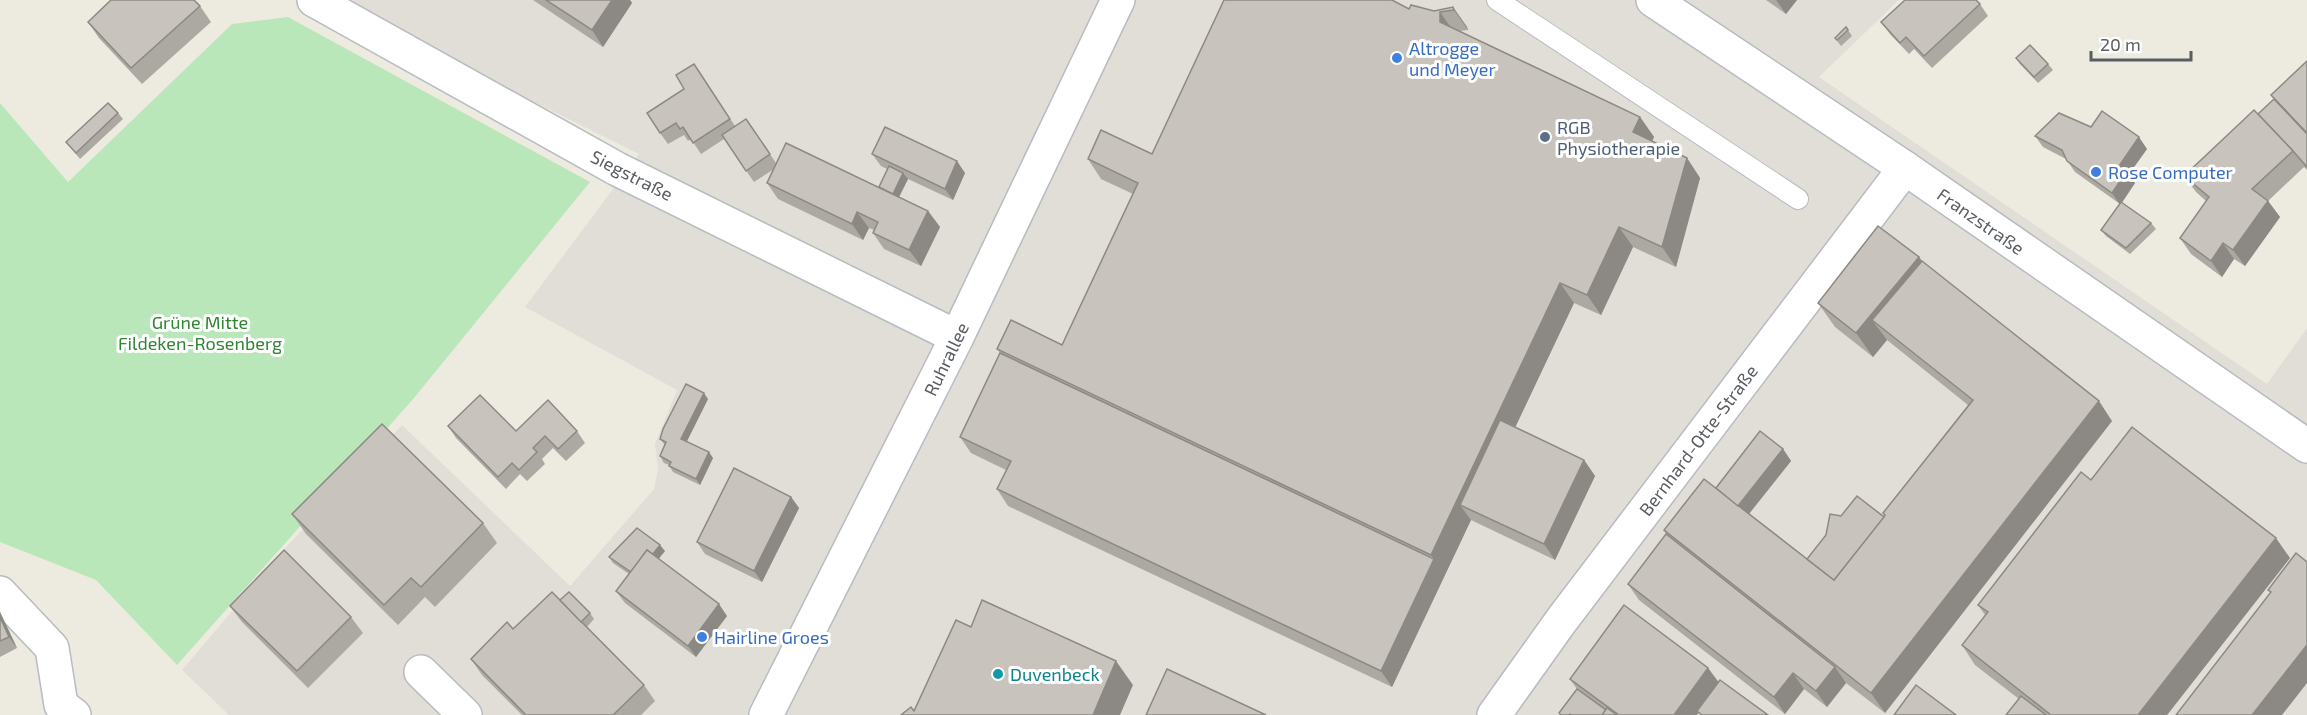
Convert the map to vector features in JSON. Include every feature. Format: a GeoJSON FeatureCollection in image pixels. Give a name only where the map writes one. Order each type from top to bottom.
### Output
{"type":"FeatureCollection","features":[{"type":"Feature","properties":{"kind":"street","name":"Siegstraße"},"geometry":{"type":"LineString","coordinates":[[314,0],[617,169],[957,337]]}},
{"type":"Feature","properties":{"kind":"street","name":"Ruhrallee"},"geometry":{"type":"LineString","coordinates":[[766,715],[957,337],[1118,0]]}},
{"type":"Feature","properties":{"kind":"street","name":"Franzstraße"},"geometry":{"type":"LineString","coordinates":[[1653,0],[1905,168],[2307,446]]}},
{"type":"Feature","properties":{"kind":"street","name":"Bernhard-Otte-Straße"},"geometry":{"type":"LineString","coordinates":[[1494,715],[1562,621],[1905,168]]}},
{"type":"Feature","properties":{"kind":"street"},"geometry":{"type":"LineString","coordinates":[[0,593],[52,648],[61,705],[74,715]]}},
{"type":"Feature","properties":{"kind":"street"},"geometry":{"type":"LineString","coordinates":[[421,672],[465,715]]}},
{"type":"Feature","properties":{"kind":"lane"},"geometry":{"type":"LineString","coordinates":[[1497,0],[1798,199]]}},
{"type":"Feature","properties":{"kind":"shaded area"},"geometry":{"type":"Polygon","coordinates":[[[327,0],[1899,0],[1819,77],[2267,384],[2307,328],[2307,715],[229,715],[182,670],[290,543],[402,425],[570,586],[654,489],[658,470],[655,444],[677,390],[525,307],[639,154],[327,0]]]}},
{"type":"Feature","properties":{"kind":"green space","name":"Grüne Mitte Fildeken-Rosenberg"},"geometry":{"type":"Polygon","coordinates":[[[288,17],[590,182],[414,398],[177,665],[96,580],[0,542],[0,103],[68,182],[232,24],[288,17]]]}},
{"type":"Feature","properties":{"kind":"building"},"geometry":{"type":"Polygon","coordinates":[[[111,0],[194,0],[200,6],[131,68],[88,22],[111,0]]]}},
{"type":"Feature","properties":{"kind":"building"},"geometry":{"type":"Polygon","coordinates":[[[546,0],[612,0],[592,30],[546,0]]]}},
{"type":"Feature","properties":{"kind":"building"},"geometry":{"type":"Polygon","coordinates":[[[1224,0],[1392,0],[1409,9],[1411,5],[1434,11],[1453,7],[1454,10],[1440,12],[1440,22],[1640,117],[1633,132],[1687,158],[1662,247],[1619,227],[1587,295],[1560,283],[1431,555],[997,349],[1011,320],[1062,345],[1138,183],[1088,159],[1101,130],[1152,154],[1224,0]]]}},
{"type":"Feature","properties":{"kind":"building"},"geometry":{"type":"Polygon","coordinates":[[[1905,0],[1976,0],[1980,4],[1924,56],[1906,37],[1900,43],[1881,22],[1905,0]]]}},
{"type":"Feature","properties":{"kind":"building"},"geometry":{"type":"Polygon","coordinates":[[[1846,27],[1848,30],[1837,40],[1835,38],[1846,27]]]}},
{"type":"Feature","properties":{"kind":"building"},"geometry":{"type":"Polygon","coordinates":[[[2030,45],[2048,64],[2034,77],[2016,58],[2030,45]]]}},
{"type":"Feature","properties":{"kind":"building"},"geometry":{"type":"Polygon","coordinates":[[[2307,61],[2307,133],[2271,95],[2307,61]]]}},
{"type":"Feature","properties":{"kind":"building"},"geometry":{"type":"Polygon","coordinates":[[[694,64],[730,119],[693,143],[683,127],[680,129],[676,123],[660,133],[647,113],[684,89],[676,75],[694,64]]]}},
{"type":"Feature","properties":{"kind":"building"},"geometry":{"type":"Polygon","coordinates":[[[2274,99],[2307,134],[2307,167],[2258,114],[2274,99]]]}},
{"type":"Feature","properties":{"kind":"building"},"geometry":{"type":"Polygon","coordinates":[[[108,103],[118,113],[76,153],[66,142],[108,103]]]}},
{"type":"Feature","properties":{"kind":"building"},"geometry":{"type":"Polygon","coordinates":[[[2254,110],[2293,151],[2252,189],[2268,201],[2233,250],[2223,243],[2211,261],[2180,238],[2209,197],[2184,176],[2254,110]]]}},
{"type":"Feature","properties":{"kind":"building"},"geometry":{"type":"Polygon","coordinates":[[[2102,111],[2139,137],[2119,166],[2127,171],[2112,193],[2067,161],[2062,150],[2035,136],[2059,113],[2091,127],[2102,111]]]}},
{"type":"Feature","properties":{"kind":"building"},"geometry":{"type":"Polygon","coordinates":[[[746,119],[770,154],[746,171],[722,135],[746,119]]]}},
{"type":"Feature","properties":{"kind":"building"},"geometry":{"type":"Polygon","coordinates":[[[885,127],[957,161],[945,189],[872,154],[885,127]]]}},
{"type":"Feature","properties":{"kind":"building"},"geometry":{"type":"Polygon","coordinates":[[[786,143],[928,211],[909,250],[873,233],[878,222],[857,212],[852,224],[767,183],[786,143]]]}},
{"type":"Feature","properties":{"kind":"building"},"geometry":{"type":"Polygon","coordinates":[[[889,166],[903,173],[893,194],[879,187],[889,166]]]}},
{"type":"Feature","properties":{"kind":"building"},"geometry":{"type":"Polygon","coordinates":[[[2121,202],[2151,223],[2126,248],[2101,230],[2121,202]]]}},
{"type":"Feature","properties":{"kind":"building"},"geometry":{"type":"Polygon","coordinates":[[[1878,226],[1919,257],[1856,333],[1818,303],[1878,226]]]}},
{"type":"Feature","properties":{"kind":"building"},"geometry":{"type":"Polygon","coordinates":[[[1922,261],[2099,401],[1871,693],[1664,530],[1704,479],[1834,580],[1885,515],[1883,513],[1973,400],[1872,320],[1922,261]]]}},
{"type":"Feature","properties":{"kind":"building"},"geometry":{"type":"Polygon","coordinates":[[[1000,353],[1434,559],[1381,671],[997,489],[1011,461],[960,437],[1000,353]]]}},
{"type":"Feature","properties":{"kind":"building"},"geometry":{"type":"Polygon","coordinates":[[[686,384],[704,393],[681,439],[709,452],[696,479],[669,466],[671,462],[660,456],[666,442],[660,439],[663,429],[686,384]]]}},
{"type":"Feature","properties":{"kind":"building"},"geometry":{"type":"Polygon","coordinates":[[[480,395],[516,431],[548,400],[577,431],[558,449],[545,436],[533,448],[537,452],[519,470],[512,463],[498,477],[448,426],[480,395]]]}},
{"type":"Feature","properties":{"kind":"building"},"geometry":{"type":"Polygon","coordinates":[[[1500,420],[1584,460],[1544,544],[1460,505],[1500,420]]]}},
{"type":"Feature","properties":{"kind":"building"},"geometry":{"type":"Polygon","coordinates":[[[382,424],[483,523],[421,587],[411,578],[384,605],[292,514],[382,424]]]}},
{"type":"Feature","properties":{"kind":"building"},"geometry":{"type":"Polygon","coordinates":[[[2132,427],[2276,538],[2138,715],[2051,715],[1962,645],[1988,612],[1978,605],[2081,472],[2091,480],[2132,427]]]}},
{"type":"Feature","properties":{"kind":"building"},"geometry":{"type":"Polygon","coordinates":[[[1760,431],[1783,449],[1738,506],[1716,488],[1760,431]]]}},
{"type":"Feature","properties":{"kind":"building"},"geometry":{"type":"Polygon","coordinates":[[[734,468],[791,497],[754,571],[697,542],[734,468]]]}},
{"type":"Feature","properties":{"kind":"building"},"geometry":{"type":"Polygon","coordinates":[[[1857,496],[1884,517],[1834,580],[1807,559],[1826,535],[1830,514],[1841,516],[1857,496]]]}},
{"type":"Feature","properties":{"kind":"building"},"geometry":{"type":"Polygon","coordinates":[[[637,528],[660,545],[653,554],[647,550],[631,572],[609,557],[637,528]]]}},
{"type":"Feature","properties":{"kind":"building"},"geometry":{"type":"Polygon","coordinates":[[[1666,534],[1835,667],[1816,691],[1793,673],[1774,697],[1628,584],[1666,534]]]}},
{"type":"Feature","properties":{"kind":"building"},"geometry":{"type":"Polygon","coordinates":[[[284,550],[351,617],[297,671],[230,606],[284,550]]]}},
{"type":"Feature","properties":{"kind":"building"},"geometry":{"type":"Polygon","coordinates":[[[647,550],[719,604],[688,646],[616,591],[647,550]]]}},
{"type":"Feature","properties":{"kind":"building"},"geometry":{"type":"Polygon","coordinates":[[[2296,553],[2307,562],[2307,645],[2252,715],[2176,715],[2271,592],[2268,590],[2296,553]]]}},
{"type":"Feature","properties":{"kind":"building"},"geometry":{"type":"Polygon","coordinates":[[[552,592],[644,685],[613,715],[526,715],[471,659],[507,622],[513,629],[552,592]]]}},
{"type":"Feature","properties":{"kind":"building"},"geometry":{"type":"Polygon","coordinates":[[[569,592],[590,613],[581,622],[560,600],[569,592]]]}},
{"type":"Feature","properties":{"kind":"building"},"geometry":{"type":"Polygon","coordinates":[[[982,600],[1116,661],[1093,715],[901,715],[911,707],[914,711],[956,620],[971,627],[982,600]]]}},
{"type":"Feature","properties":{"kind":"building"},"geometry":{"type":"Polygon","coordinates":[[[1624,605],[1708,668],[1674,715],[1619,715],[1570,679],[1624,605]]]}},
{"type":"Feature","properties":{"kind":"building"},"geometry":{"type":"Polygon","coordinates":[[[0,617],[9,637],[0,641],[0,617]]]}},
{"type":"Feature","properties":{"kind":"building"},"geometry":{"type":"Polygon","coordinates":[[[1167,669],[1266,715],[1146,715],[1167,669]]]}},
{"type":"Feature","properties":{"kind":"building"},"geometry":{"type":"Polygon","coordinates":[[[1720,680],[1768,715],[1702,715],[1697,711],[1720,680]]]}},
{"type":"Feature","properties":{"kind":"building"},"geometry":{"type":"Polygon","coordinates":[[[1916,685],[1956,715],[1894,715],[1916,685]]]}},
{"type":"Feature","properties":{"kind":"building"},"geometry":{"type":"Polygon","coordinates":[[[1577,689],[1606,710],[1602,715],[1561,715],[1559,713],[1577,689]]]}},
{"type":"Feature","properties":{"kind":"building"},"geometry":{"type":"Polygon","coordinates":[[[2021,696],[2046,715],[2006,715],[2021,696]]]}},
{"type":"Feature","properties":{"kind":"building"},"geometry":{"type":"Polygon","coordinates":[[[1607,708],[1617,715],[1602,715],[1607,708]]]}},
{"type":"Feature","properties":{"kind":"place","name":"Altrogge und Meyer"},"geometry":{"type":"Point","coordinates":[1397,58]}},
{"type":"Feature","properties":{"kind":"place","name":"RGB Physiotherapie"},"geometry":{"type":"Point","coordinates":[1545,137]}},
{"type":"Feature","properties":{"kind":"place","name":"Rose Computer"},"geometry":{"type":"Point","coordinates":[2096,172]}},
{"type":"Feature","properties":{"kind":"place","name":"Hairline Groes"},"geometry":{"type":"Point","coordinates":[702,637]}},
{"type":"Feature","properties":{"kind":"place","name":"Duvenbeck"},"geometry":{"type":"Point","coordinates":[998,674]}}]}
